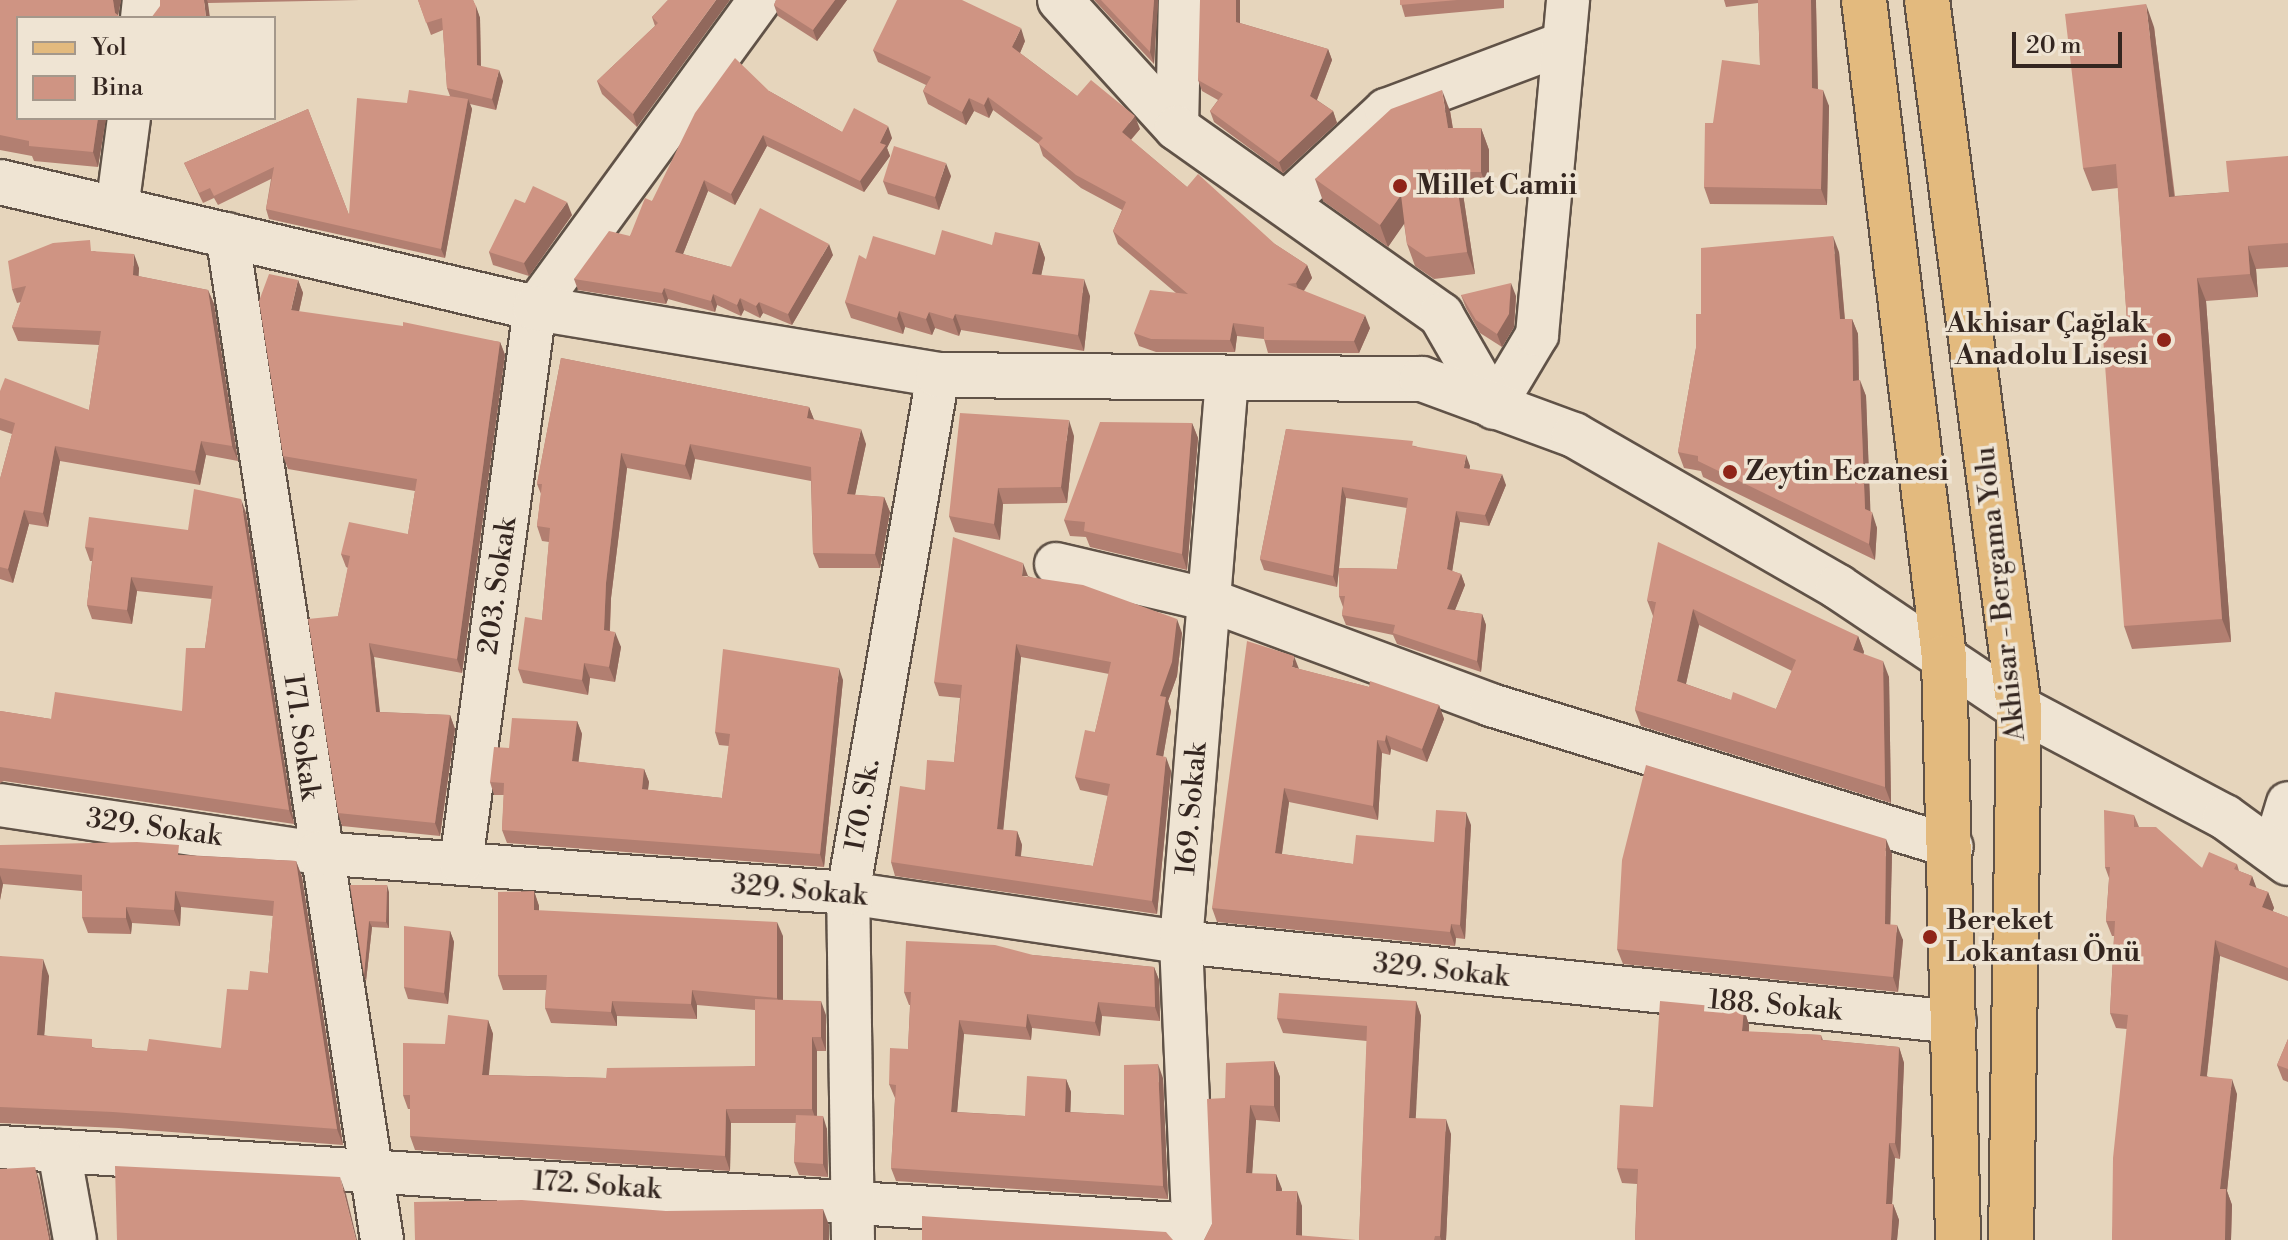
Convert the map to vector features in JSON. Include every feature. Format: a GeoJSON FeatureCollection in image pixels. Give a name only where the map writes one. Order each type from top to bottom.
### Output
{"type":"FeatureCollection","features":[{"type":"Feature","properties":{"kind":"main road"},"geometry":{"type":"LineString","coordinates":[[1060,0],[1177,128],[1441,315],[1494,407]]}},
{"type":"Feature","properties":{"kind":"main road"},"geometry":{"type":"LineString","coordinates":[[1864,0],[1944,657],[1952,847],[1958,1240]]}},
{"type":"Feature","properties":{"kind":"main road","name":"Akhisar - Bergama Yolu"},"geometry":{"type":"LineString","coordinates":[[1927,0],[2019,708],[2011,1240]]}},
{"type":"Feature","properties":{"kind":"main road"},"geometry":{"type":"LineString","coordinates":[[2,186],[227,234],[535,308],[938,375],[1422,379],[1574,435],[1838,587],[2019,708],[2225,817],[2281,858]]}},
{"type":"Feature","properties":{"kind":"street"},"geometry":{"type":"LineString","coordinates":[[535,308],[760,0]]}},
{"type":"Feature","properties":{"kind":"street"},"geometry":{"type":"LineString","coordinates":[[1177,128],[1180,0]]}},
{"type":"Feature","properties":{"kind":"street"},"geometry":{"type":"LineString","coordinates":[[1494,407],[1537,335],[1568,0]]}},
{"type":"Feature","properties":{"kind":"street"},"geometry":{"type":"LineString","coordinates":[[1286,203],[1386,110],[1564,43]]}},
{"type":"Feature","properties":{"kind":"street"},"geometry":{"type":"LineString","coordinates":[[117,209],[129,120]]}},
{"type":"Feature","properties":{"kind":"street","name":"171. Sokak"},"geometry":{"type":"LineString","coordinates":[[227,234],[318,853],[382,1240]]}},
{"type":"Feature","properties":{"kind":"street","name":"203. Sokak"},"geometry":{"type":"LineString","coordinates":[[461,863],[535,308]]}},
{"type":"Feature","properties":{"kind":"street","name":"170. Sk."},"geometry":{"type":"LineString","coordinates":[[852,1221],[848,893],[938,375]]}},
{"type":"Feature","properties":{"kind":"street","name":"169. Sokak"},"geometry":{"type":"LineString","coordinates":[[1194,1233],[1181,942],[1227,379]]}},
{"type":"Feature","properties":{"kind":"street"},"geometry":{"type":"LineString","coordinates":[[1056,564],[1209,600],[1491,705],[1952,847]]}},
{"type":"Feature","properties":{"kind":"street"},"geometry":{"type":"LineString","coordinates":[[2281,858],[2288,803]]}},
{"type":"Feature","properties":{"kind":"street","name":"329. Sokak"},"geometry":{"type":"LineString","coordinates":[[0,805],[318,853],[848,893],[1181,942],[1596,989]]}},
{"type":"Feature","properties":{"kind":"street","name":"188. Sokak"},"geometry":{"type":"LineString","coordinates":[[1596,989],[1955,1022]]}},
{"type":"Feature","properties":{"kind":"street","name":"172. Sokak"},"geometry":{"type":"LineString","coordinates":[[0,1147],[369,1171],[852,1221],[1194,1233]]}},
{"type":"Feature","properties":{"kind":"street"},"geometry":{"type":"LineString","coordinates":[[59,1151],[75,1240]]}},
{"type":"Feature","properties":{"kind":"building"},"geometry":{"type":"Polygon","coordinates":[[[0,0],[113,0],[115,13],[119,16],[16,16],[16,120],[98,120],[93,152],[29,146],[29,141],[0,135],[0,0]]]}},
{"type":"Feature","properties":{"kind":"building"},"geometry":{"type":"Polygon","coordinates":[[[160,0],[204,0],[206,16],[152,16],[160,6],[160,0]]]}},
{"type":"Feature","properties":{"kind":"building"},"geometry":{"type":"Polygon","coordinates":[[[418,0],[473,0],[476,6],[477,65],[499,70],[492,99],[447,88],[442,18],[426,23],[418,0]]]}},
{"type":"Feature","properties":{"kind":"building"},"geometry":{"type":"Polygon","coordinates":[[[668,0],[716,0],[633,114],[597,81],[658,23],[652,17],[668,0]]]}},
{"type":"Feature","properties":{"kind":"building"},"geometry":{"type":"Polygon","coordinates":[[[776,0],[835,0],[813,30],[774,5],[776,0]]]}},
{"type":"Feature","properties":{"kind":"building"},"geometry":{"type":"Polygon","coordinates":[[[897,0],[962,0],[1021,28],[1012,47],[1077,96],[1091,80],[1135,116],[1122,132],[1187,187],[1198,174],[1275,244],[1307,265],[1296,283],[1287,284],[1365,315],[1354,341],[1264,340],[1264,327],[1233,323],[1230,340],[1151,339],[1134,333],[1150,290],[1188,294],[1113,231],[1126,202],[1076,175],[1038,143],[1043,138],[988,97],[984,105],[969,98],[962,112],[923,91],[931,77],[873,50],[897,0]]]}},
{"type":"Feature","properties":{"kind":"building"},"geometry":{"type":"Polygon","coordinates":[[[1101,0],[1154,0],[1150,52],[1101,0]]]}},
{"type":"Feature","properties":{"kind":"building"},"geometry":{"type":"Polygon","coordinates":[[[1200,0],[1236,0],[1236,22],[1328,49],[1310,96],[1333,111],[1279,162],[1210,111],[1223,94],[1198,80],[1200,0]]]}},
{"type":"Feature","properties":{"kind":"building"},"geometry":{"type":"Polygon","coordinates":[[[1400,0],[1457,0],[1400,5],[1400,0]]]}},
{"type":"Feature","properties":{"kind":"building"},"geometry":{"type":"Polygon","coordinates":[[[1758,0],[1811,0],[1812,88],[1823,90],[1821,189],[1704,187],[1705,123],[1713,123],[1722,60],[1760,65],[1758,0]]]}},
{"type":"Feature","properties":{"kind":"building"},"geometry":{"type":"Polygon","coordinates":[[[2146,4],[2169,197],[2229,192],[2226,161],[2288,156],[2288,243],[2248,246],[2250,274],[2197,278],[2222,619],[2124,626],[2103,337],[2128,336],[2116,164],[2083,168],[2065,14],[2146,4]]]}},
{"type":"Feature","properties":{"kind":"building"},"geometry":{"type":"Polygon","coordinates":[[[735,58],[769,91],[842,132],[854,108],[888,126],[880,143],[886,145],[860,181],[763,135],[731,194],[704,180],[675,252],[731,267],[760,208],[829,244],[788,314],[759,302],[756,306],[740,298],[737,305],[713,294],[711,301],[664,288],[662,293],[574,279],[609,231],[630,236],[645,198],[652,201],[695,113],[735,58]]]}},
{"type":"Feature","properties":{"kind":"building"},"geometry":{"type":"Polygon","coordinates":[[[409,90],[468,99],[441,249],[266,209],[274,167],[214,196],[210,188],[199,193],[184,163],[308,109],[349,215],[357,98],[407,103],[409,90]]]}},
{"type":"Feature","properties":{"kind":"building","name":"Millet Camii"},"geometry":{"type":"Polygon","coordinates":[[[1442,90],[1448,128],[1481,128],[1481,172],[1455,172],[1467,252],[1426,257],[1407,244],[1401,195],[1380,225],[1315,179],[1391,109],[1442,90]]]}},
{"type":"Feature","properties":{"kind":"building"},"geometry":{"type":"Polygon","coordinates":[[[894,146],[946,163],[935,197],[883,181],[894,146]]]}},
{"type":"Feature","properties":{"kind":"building"},"geometry":{"type":"Polygon","coordinates":[[[533,186],[567,202],[524,263],[489,252],[515,199],[525,203],[533,186]]]}},
{"type":"Feature","properties":{"kind":"building"},"geometry":{"type":"Polygon","coordinates":[[[942,230],[992,245],[995,232],[1039,242],[1032,274],[1084,279],[1078,335],[955,314],[953,319],[929,312],[926,319],[899,311],[897,318],[845,302],[859,255],[866,259],[873,236],[935,255],[942,230]]]}},
{"type":"Feature","properties":{"kind":"building"},"geometry":{"type":"Polygon","coordinates":[[[1833,236],[1840,319],[1852,319],[1853,381],[1860,380],[1865,509],[1872,512],[1869,544],[1698,461],[1698,456],[1678,452],[1696,348],[1696,314],[1701,314],[1701,248],[1833,236]]]}},
{"type":"Feature","properties":{"kind":"building"},"geometry":{"type":"Polygon","coordinates":[[[90,240],[91,251],[134,254],[133,275],[208,290],[232,446],[201,441],[195,471],[55,446],[43,513],[24,510],[8,569],[0,567],[0,479],[15,423],[0,418],[0,391],[5,378],[89,410],[101,331],[12,327],[26,286],[12,289],[8,261],[53,243],[90,240]]]}},
{"type":"Feature","properties":{"kind":"building"},"geometry":{"type":"Polygon","coordinates":[[[269,274],[298,280],[291,310],[403,326],[403,322],[500,342],[457,659],[369,643],[376,712],[450,715],[435,823],[338,813],[308,619],[338,616],[350,556],[341,554],[349,522],[408,534],[417,479],[283,456],[259,301],[269,274]]]}},
{"type":"Feature","properties":{"kind":"building"},"geometry":{"type":"Polygon","coordinates":[[[1511,283],[1509,314],[1497,334],[1476,320],[1461,295],[1511,283]]]}},
{"type":"Feature","properties":{"kind":"building"},"geometry":{"type":"Polygon","coordinates":[[[561,358],[809,407],[807,418],[861,429],[847,494],[884,497],[875,554],[813,553],[811,467],[690,444],[685,465],[621,453],[606,583],[604,630],[615,632],[609,667],[584,663],[582,680],[518,669],[525,617],[542,620],[550,528],[537,526],[542,484],[537,484],[561,358]]]}},
{"type":"Feature","properties":{"kind":"building"},"geometry":{"type":"Polygon","coordinates":[[[960,413],[1069,420],[1061,487],[998,488],[994,524],[949,516],[960,413]]]}},
{"type":"Feature","properties":{"kind":"building"},"geometry":{"type":"Polygon","coordinates":[[[1100,422],[1192,423],[1182,554],[1084,531],[1085,522],[1064,520],[1100,422]]]}},
{"type":"Feature","properties":{"kind":"building"},"geometry":{"type":"Polygon","coordinates":[[[1286,429],[1413,441],[1412,446],[1466,455],[1464,468],[1502,474],[1485,515],[1456,511],[1447,569],[1461,574],[1447,609],[1482,614],[1477,661],[1393,633],[1395,625],[1342,615],[1345,596],[1339,596],[1339,568],[1397,569],[1408,498],[1342,487],[1333,576],[1260,559],[1286,429]]]}},
{"type":"Feature","properties":{"kind":"building"},"geometry":{"type":"Polygon","coordinates":[[[194,489],[241,499],[289,810],[0,767],[0,711],[51,719],[55,692],[182,711],[186,648],[205,648],[213,586],[131,577],[127,610],[87,605],[94,548],[85,547],[89,517],[188,530],[194,489]]]}},
{"type":"Feature","properties":{"kind":"building"},"geometry":{"type":"Polygon","coordinates":[[[953,537],[1023,563],[1022,576],[1083,585],[1177,619],[1172,662],[1160,696],[1166,697],[1156,755],[1166,757],[1152,901],[891,862],[900,786],[925,790],[927,760],[954,762],[962,685],[934,682],[953,537]],[[1016,644],[997,829],[1017,831],[1015,856],[1093,866],[1110,784],[1075,777],[1085,730],[1095,732],[1111,662],[1016,644]]]}},
{"type":"Feature","properties":{"kind":"building"},"geometry":{"type":"Polygon","coordinates":[[[1658,542],[1858,636],[1853,650],[1883,661],[1885,787],[1635,710],[1656,602],[1647,600],[1658,542]],[[1693,609],[1677,681],[1731,700],[1733,692],[1776,709],[1796,660],[1693,609]]]}},
{"type":"Feature","properties":{"kind":"building"},"geometry":{"type":"Polygon","coordinates":[[[1247,641],[1294,656],[1292,667],[1369,687],[1370,681],[1439,705],[1422,749],[1386,735],[1385,741],[1377,740],[1373,806],[1284,788],[1275,853],[1353,864],[1356,835],[1434,842],[1436,810],[1466,812],[1460,925],[1451,924],[1450,932],[1212,908],[1247,641]]]}},
{"type":"Feature","properties":{"kind":"building"},"geometry":{"type":"Polygon","coordinates":[[[723,649],[839,668],[820,854],[502,830],[504,783],[490,782],[494,747],[509,748],[512,718],[577,721],[572,761],[644,769],[642,789],[722,798],[730,734],[715,732],[723,649]]]}},
{"type":"Feature","properties":{"kind":"building"},"geometry":{"type":"Polygon","coordinates":[[[1646,765],[1886,839],[1885,924],[1897,925],[1893,977],[1617,949],[1622,860],[1646,765]]]}},
{"type":"Feature","properties":{"kind":"building"},"geometry":{"type":"Polygon","coordinates":[[[2104,810],[2134,815],[2134,827],[2156,827],[2202,868],[2209,852],[2237,864],[2234,869],[2252,876],[2249,885],[2268,892],[2262,907],[2288,917],[2288,968],[2215,940],[2200,1076],[2232,1079],[2220,1189],[2226,1189],[2225,1240],[2112,1240],[2113,1158],[2128,1015],[2110,1013],[2115,921],[2106,921],[2110,867],[2105,867],[2104,810]]]}},
{"type":"Feature","properties":{"kind":"building"},"geometry":{"type":"Polygon","coordinates":[[[137,842],[179,845],[178,855],[296,861],[337,1129],[0,1107],[0,956],[43,959],[37,1035],[92,1039],[92,1048],[147,1051],[149,1039],[221,1048],[227,989],[248,990],[250,971],[268,973],[274,901],[175,891],[174,910],[126,907],[126,918],[82,917],[82,875],[0,868],[0,845],[137,842]]]}},
{"type":"Feature","properties":{"kind":"building"},"geometry":{"type":"Polygon","coordinates":[[[350,885],[387,885],[386,922],[369,921],[364,975],[350,885]]]}},
{"type":"Feature","properties":{"kind":"building"},"geometry":{"type":"Polygon","coordinates":[[[534,891],[534,910],[777,922],[777,998],[692,990],[691,1004],[612,1001],[611,1012],[545,1008],[547,975],[498,975],[498,892],[534,891]]]}},
{"type":"Feature","properties":{"kind":"building"},"geometry":{"type":"Polygon","coordinates":[[[404,926],[450,931],[444,993],[404,987],[404,926]]]}},
{"type":"Feature","properties":{"kind":"building"},"geometry":{"type":"Polygon","coordinates":[[[906,941],[995,945],[1033,955],[1154,967],[1155,1007],[1098,1002],[1095,1022],[1027,1014],[1026,1027],[959,1020],[951,1112],[1025,1116],[1027,1076],[1066,1079],[1065,1112],[1124,1115],[1124,1065],[1158,1064],[1163,1186],[891,1168],[896,1085],[889,1084],[890,1048],[908,1049],[911,992],[904,992],[906,941]]]}},
{"type":"Feature","properties":{"kind":"building"},"geometry":{"type":"Polygon","coordinates":[[[1279,993],[1416,1001],[1409,1118],[1446,1119],[1440,1236],[1435,1236],[1434,1240],[1359,1240],[1367,1026],[1277,1018],[1279,993]]]}},
{"type":"Feature","properties":{"kind":"building"},"geometry":{"type":"Polygon","coordinates":[[[755,999],[821,1001],[821,1037],[812,1037],[812,1109],[726,1109],[725,1156],[410,1136],[410,1095],[403,1095],[403,1043],[445,1044],[448,1015],[488,1020],[482,1075],[606,1078],[607,1068],[755,1066],[755,999]]]}},
{"type":"Feature","properties":{"kind":"building"},"geometry":{"type":"Polygon","coordinates":[[[1660,1001],[1744,1009],[1742,1031],[1821,1035],[1821,1040],[1899,1047],[1895,1143],[1889,1143],[1886,1204],[1893,1204],[1891,1240],[1635,1240],[1638,1169],[1617,1168],[1620,1105],[1653,1107],[1660,1001]]]}},
{"type":"Feature","properties":{"kind":"building"},"geometry":{"type":"Polygon","coordinates":[[[2288,1039],[2288,1069],[2277,1065],[2288,1039]]]}},
{"type":"Feature","properties":{"kind":"building"},"geometry":{"type":"Polygon","coordinates":[[[1274,1061],[1274,1106],[1250,1105],[1246,1173],[1276,1174],[1276,1191],[1297,1191],[1296,1235],[1356,1240],[1204,1240],[1212,1224],[1207,1099],[1225,1098],[1226,1063],[1274,1061]]]}},
{"type":"Feature","properties":{"kind":"building"},"geometry":{"type":"Polygon","coordinates":[[[796,1115],[823,1116],[823,1164],[794,1162],[796,1115]]]}},
{"type":"Feature","properties":{"kind":"building"},"geometry":{"type":"Polygon","coordinates":[[[115,1166],[340,1177],[356,1240],[117,1240],[115,1166]]]}},
{"type":"Feature","properties":{"kind":"building"},"geometry":{"type":"Polygon","coordinates":[[[35,1167],[49,1240],[0,1240],[0,1169],[35,1167]]]}},
{"type":"Feature","properties":{"kind":"building"},"geometry":{"type":"Polygon","coordinates":[[[522,1200],[666,1211],[823,1209],[823,1240],[415,1240],[414,1202],[522,1200]]]}},
{"type":"Feature","properties":{"kind":"building"},"geometry":{"type":"Polygon","coordinates":[[[922,1216],[1166,1232],[1173,1240],[922,1240],[922,1216]]]}},
{"type":"Feature","properties":{"kind":"place","name":"Millet Camii"},"geometry":{"type":"Point","coordinates":[1400,186]}},
{"type":"Feature","properties":{"kind":"place","name":"Akhisar Çağlak Anadolu Lisesi"},"geometry":{"type":"Point","coordinates":[2164,340]}},
{"type":"Feature","properties":{"kind":"place","name":"Zeytin Eczanesi"},"geometry":{"type":"Point","coordinates":[1730,472]}},
{"type":"Feature","properties":{"kind":"place","name":"Bereket Lokantası Önü"},"geometry":{"type":"Point","coordinates":[1930,937]}}]}
